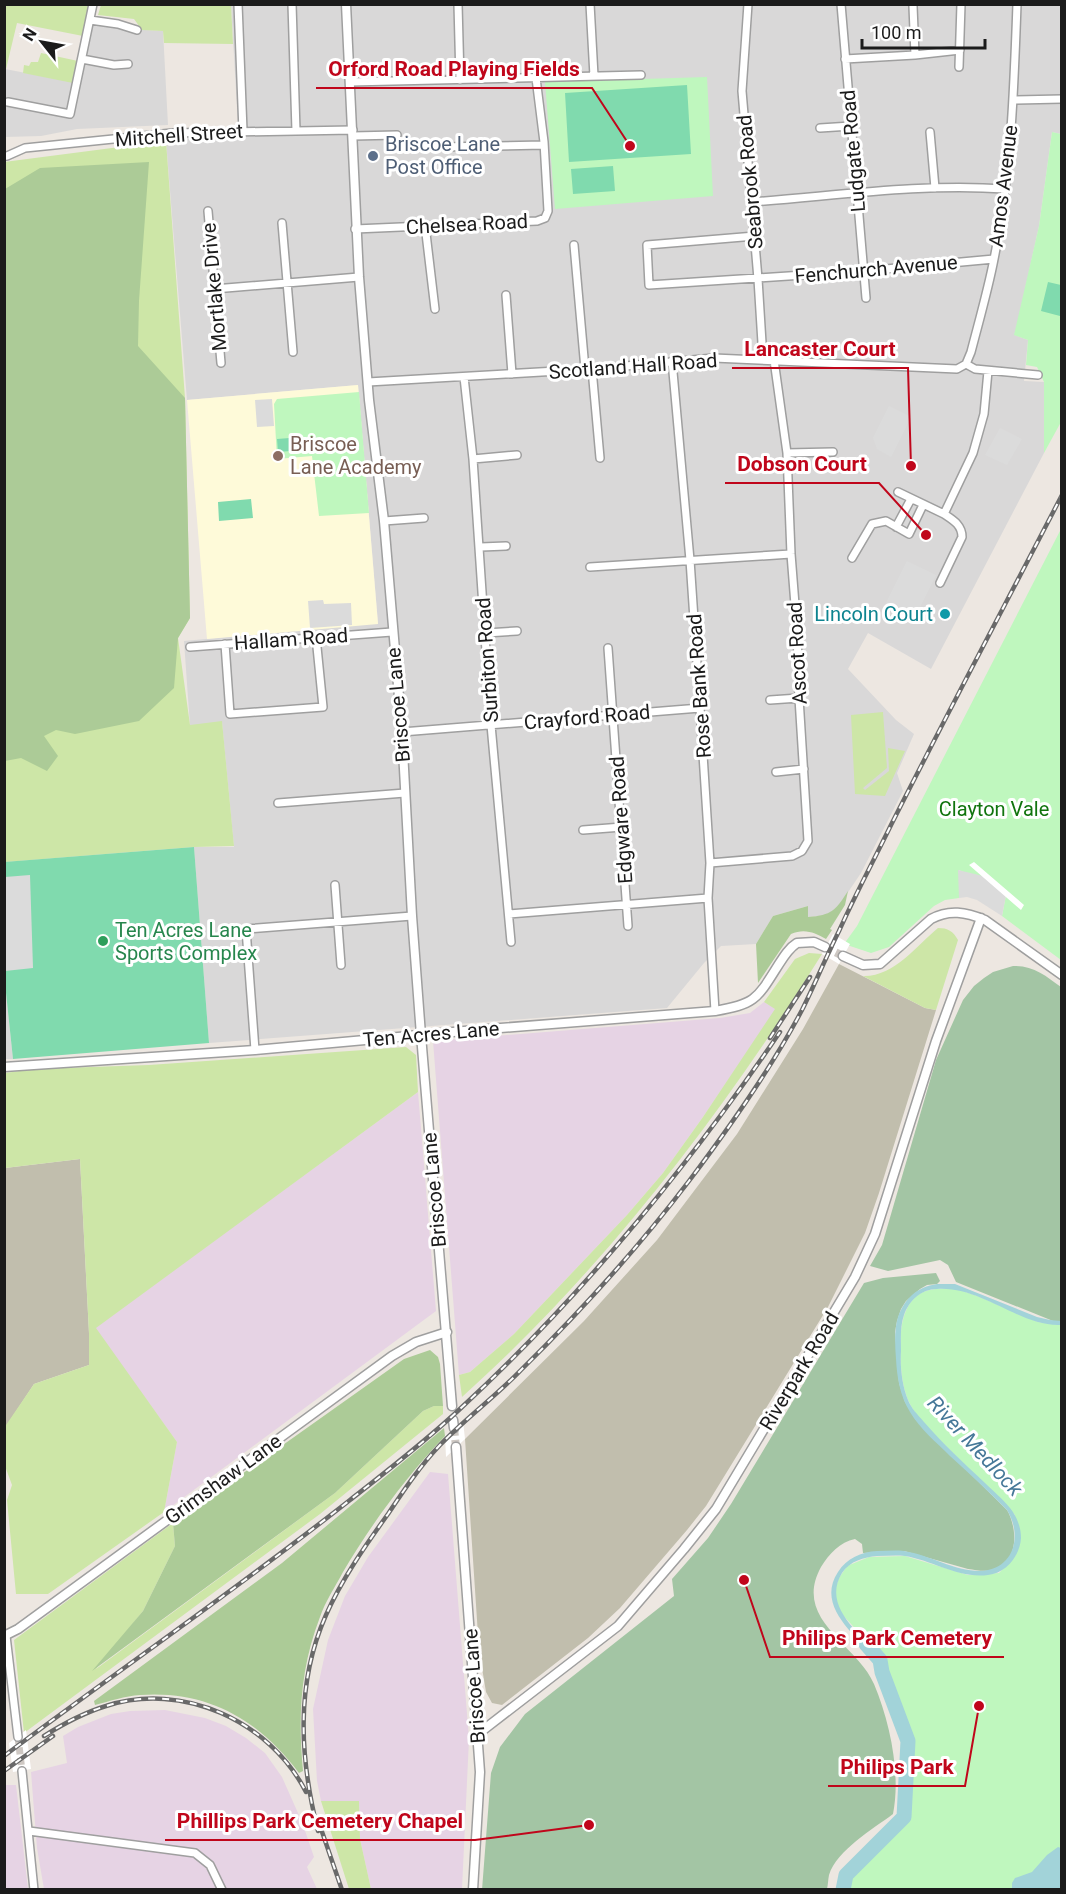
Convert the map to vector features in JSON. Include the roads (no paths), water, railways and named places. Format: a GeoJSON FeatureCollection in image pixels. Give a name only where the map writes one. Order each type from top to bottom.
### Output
{"type":"FeatureCollection","features":[{"type":"Feature","properties":{"kind":"street"},"geometry":{"type":"LineString","coordinates":[[8,102],[70,114],[93,4]]}},
{"type":"Feature","properties":{"kind":"street"},"geometry":{"type":"LineString","coordinates":[[238,4],[243,130]]}},
{"type":"Feature","properties":{"kind":"street"},"geometry":{"type":"LineString","coordinates":[[292,4],[296,131]]}},
{"type":"Feature","properties":{"kind":"street","name":"Briscoe Lane"},"geometry":{"type":"LineString","coordinates":[[346,4],[358,277],[384,521],[402,732],[412,916],[452,1406]]}},
{"type":"Feature","properties":{"kind":"street"},"geometry":{"type":"LineString","coordinates":[[458,4],[460,80]]}},
{"type":"Feature","properties":{"kind":"street"},"geometry":{"type":"LineString","coordinates":[[590,4],[594,76]]}},
{"type":"Feature","properties":{"kind":"street","name":"Seabrook Road"},"geometry":{"type":"LineString","coordinates":[[748,4],[742,91],[759,279],[763,359]]}},
{"type":"Feature","properties":{"kind":"street","name":"Ludgate Road"},"geometry":{"type":"LineString","coordinates":[[841,4],[866,298]]}},
{"type":"Feature","properties":{"kind":"street"},"geometry":{"type":"LineString","coordinates":[[960,67],[961,4]]}},
{"type":"Feature","properties":{"kind":"street","name":"Amos Avenue"},"geometry":{"type":"LineString","coordinates":[[966,364],[994,259],[1005,189],[1014,100],[1017,4]]}},
{"type":"Feature","properties":{"kind":"street"},"geometry":{"type":"LineString","coordinates":[[913,6],[915,55]]}},
{"type":"Feature","properties":{"kind":"street"},"geometry":{"type":"LineString","coordinates":[[90,20],[118,24],[137,30]]}},
{"type":"Feature","properties":{"kind":"street"},"geometry":{"type":"LineString","coordinates":[[845,59],[960,50]]}},
{"type":"Feature","properties":{"kind":"street"},"geometry":{"type":"LineString","coordinates":[[82,59],[128,64]]}},
{"type":"Feature","properties":{"kind":"street"},"geometry":{"type":"LineString","coordinates":[[350,82],[641,75]]}},
{"type":"Feature","properties":{"kind":"street","name":"Chelsea Road"},"geometry":{"type":"LineString","coordinates":[[356,229],[537,221],[545,218],[548,211],[544,145],[536,78]]}},
{"type":"Feature","properties":{"kind":"street"},"geometry":{"type":"LineString","coordinates":[[1014,100],[1062,99]]}},
{"type":"Feature","properties":{"kind":"street"},"geometry":{"type":"LineString","coordinates":[[820,128],[851,126]]}},
{"type":"Feature","properties":{"kind":"street","name":"Mitchell Street"},"geometry":{"type":"LineString","coordinates":[[8,156],[25,148],[172,133],[243,130],[397,135]]}},
{"type":"Feature","properties":{"kind":"street"},"geometry":{"type":"LineString","coordinates":[[930,132],[935,188]]}},
{"type":"Feature","properties":{"kind":"street"},"geometry":{"type":"LineString","coordinates":[[439,147],[544,145]]}},
{"type":"Feature","properties":{"kind":"street"},"geometry":{"type":"LineString","coordinates":[[751,202],[967,186],[1005,189]]}},
{"type":"Feature","properties":{"kind":"street","name":"Mortlake Drive"},"geometry":{"type":"LineString","coordinates":[[208,211],[221,363]]}},
{"type":"Feature","properties":{"kind":"street"},"geometry":{"type":"LineString","coordinates":[[282,223],[293,352]]}},
{"type":"Feature","properties":{"kind":"street"},"geometry":{"type":"LineString","coordinates":[[425,225],[435,309]]}},
{"type":"Feature","properties":{"kind":"street","name":"Fenchurch Avenue"},"geometry":{"type":"LineString","coordinates":[[755,236],[647,245],[650,285],[759,279],[994,259]]}},
{"type":"Feature","properties":{"kind":"street"},"geometry":{"type":"LineString","coordinates":[[574,245],[600,458]]}},
{"type":"Feature","properties":{"kind":"street"},"geometry":{"type":"LineString","coordinates":[[214,290],[358,277]]}},
{"type":"Feature","properties":{"kind":"street"},"geometry":{"type":"LineString","coordinates":[[506,295],[512,374]]}},
{"type":"Feature","properties":{"kind":"street","name":"Scotland Hall Road"},"geometry":{"type":"LineString","coordinates":[[368,382],[589,369],[714,358],[957,369],[966,364],[975,369],[1038,375]]}},
{"type":"Feature","properties":{"kind":"street","name":"Ascot Road"},"geometry":{"type":"LineString","coordinates":[[710,862],[792,856],[802,851],[808,841],[798,698],[797,630],[787,453],[774,360]]}},
{"type":"Feature","properties":{"kind":"street","name":"Rose Bank Road"},"geometry":{"type":"LineString","coordinates":[[672,361],[690,560],[700,708],[710,862],[708,898],[715,1011]]}},
{"type":"Feature","properties":{"kind":"street"},"geometry":{"type":"LineString","coordinates":[[944,514],[974,453],[984,414],[988,370]]}},
{"type":"Feature","properties":{"kind":"street","name":"Surbiton Road"},"geometry":{"type":"LineString","coordinates":[[464,377],[481,547],[491,725],[511,942]]}},
{"type":"Feature","properties":{"kind":"street"},"geometry":{"type":"LineString","coordinates":[[787,453],[833,452]]}},
{"type":"Feature","properties":{"kind":"street"},"geometry":{"type":"LineString","coordinates":[[473,459],[517,455]]}},
{"type":"Feature","properties":{"kind":"street"},"geometry":{"type":"LineString","coordinates":[[898,492],[944,514],[956,522],[962,530],[962,537],[940,583]]}},
{"type":"Feature","properties":{"kind":"street"},"geometry":{"type":"LineString","coordinates":[[896,527],[911,499]]}},
{"type":"Feature","properties":{"kind":"street"},"geometry":{"type":"LineString","coordinates":[[852,558],[872,524],[886,522],[909,534],[923,505]]}},
{"type":"Feature","properties":{"kind":"street"},"geometry":{"type":"LineString","coordinates":[[384,521],[424,518]]}},
{"type":"Feature","properties":{"kind":"street"},"geometry":{"type":"LineString","coordinates":[[481,547],[506,546]]}},
{"type":"Feature","properties":{"kind":"street"},"geometry":{"type":"LineString","coordinates":[[590,567],[791,554]]}},
{"type":"Feature","properties":{"kind":"street"},"geometry":{"type":"LineString","coordinates":[[486,633],[517,631]]}},
{"type":"Feature","properties":{"kind":"street","name":"Hallam Road"},"geometry":{"type":"LineString","coordinates":[[190,647],[392,632]]}},
{"type":"Feature","properties":{"kind":"street"},"geometry":{"type":"LineString","coordinates":[[225,644],[230,714],[323,707],[316,637]]}},
{"type":"Feature","properties":{"kind":"street","name":"Edgware Road"},"geometry":{"type":"LineString","coordinates":[[608,648],[628,926]]}},
{"type":"Feature","properties":{"kind":"street"},"geometry":{"type":"LineString","coordinates":[[770,700],[798,698]]}},
{"type":"Feature","properties":{"kind":"street","name":"Crayford Road"},"geometry":{"type":"LineString","coordinates":[[402,732],[700,708]]}},
{"type":"Feature","properties":{"kind":"street"},"geometry":{"type":"LineString","coordinates":[[776,772],[804,769]]}},
{"type":"Feature","properties":{"kind":"street"},"geometry":{"type":"LineString","coordinates":[[278,803],[405,793]]}},
{"type":"Feature","properties":{"kind":"street"},"geometry":{"type":"LineString","coordinates":[[583,830],[622,827]]}},
{"type":"Feature","properties":{"kind":"street"},"geometry":{"type":"LineString","coordinates":[[335,885],[341,965]]}},
{"type":"Feature","properties":{"kind":"street"},"geometry":{"type":"LineString","coordinates":[[509,914],[708,898]]}},
{"type":"Feature","properties":{"kind":"street"},"geometry":{"type":"LineString","coordinates":[[843,956],[863,965],[880,964],[922,925],[940,914],[955,912],[981,918],[1062,975]]}},
{"type":"Feature","properties":{"kind":"street"},"geometry":{"type":"LineString","coordinates":[[255,1050],[246,929],[412,916]]}},
{"type":"Feature","properties":{"kind":"street","name":"Riverpark Road"},"geometry":{"type":"LineString","coordinates":[[478,1734],[618,1626],[716,1509],[855,1277],[875,1234],[936,1041],[981,918]]}},
{"type":"Feature","properties":{"kind":"street","name":"Ten Acres Lane"},"geometry":{"type":"LineString","coordinates":[[4,1067],[255,1050],[715,1011],[737,1007],[754,1000],[768,983],[787,952],[797,943],[814,942],[825,947]]}},
{"type":"Feature","properties":{"kind":"street","name":"Grimshaw Lane"},"geometry":{"type":"LineString","coordinates":[[5,1636],[18,1629],[392,1356],[416,1342],[447,1332]]}},
{"type":"Feature","properties":{"kind":"street","name":"Briscoe Lane"},"geometry":{"type":"LineString","coordinates":[[456,1447],[480,1772],[473,1890]]}},
{"type":"Feature","properties":{"kind":"street"},"geometry":{"type":"LineString","coordinates":[[5,1636],[18,1737]]}},
{"type":"Feature","properties":{"kind":"street"},"geometry":{"type":"LineString","coordinates":[[22,1771],[34,1890]]}},
{"type":"Feature","properties":{"kind":"street"},"geometry":{"type":"LineString","coordinates":[[29,1832],[195,1853],[210,1865],[222,1890]]}},
{"type":"Feature","properties":{"kind":"water"},"geometry":{"type":"Polygon","coordinates":[[[937,1284],[955,1284],[1037,1317],[1061,1321],[1061,1325],[1031,1320],[970,1294],[954,1290],[926,1291],[916,1297],[906,1310],[901,1328],[901,1363],[909,1403],[961,1461],[1010,1508],[1018,1522],[1021,1538],[1015,1557],[995,1574],[977,1575],[956,1572],[902,1556],[867,1557],[849,1565],[842,1573],[837,1585],[840,1609],[855,1630],[882,1658],[877,1660],[850,1631],[835,1609],[832,1585],[838,1572],[846,1563],[865,1553],[901,1551],[980,1571],[1001,1565],[1008,1558],[1014,1540],[1012,1520],[1007,1510],[923,1430],[910,1412],[901,1393],[895,1348],[898,1317],[904,1304],[913,1294],[937,1284]]]}},
{"type":"Feature","properties":{"kind":"water"},"geometry":{"type":"Polygon","coordinates":[[[1058,1847],[1061,1848],[1061,1889],[1012,1889],[1015,1878],[1032,1872],[1047,1855],[1058,1847]]]}},
{"type":"Feature","properties":{"kind":"waterway","name":"River Medlock"},"geometry":{"type":"LineString","coordinates":[[843,1890],[846,1875],[904,1817],[908,1741],[882,1672],[880,1660],[866,1644]]}},
{"type":"Feature","properties":{"kind":"tunnel"},"geometry":{"type":"LineString","coordinates":[[825,947],[843,956]]}},
{"type":"Feature","properties":{"kind":"tunnel"},"geometry":{"type":"LineString","coordinates":[[454,1428],[456,1447]]}},
{"type":"Feature","properties":{"kind":"tunnel"},"geometry":{"type":"LineString","coordinates":[[18,1737],[22,1771]]}},
{"type":"Feature","properties":{"kind":"railway"},"geometry":{"type":"LineString","coordinates":[[318,1831],[304,1749],[305,1695],[316,1641],[339,1589],[362,1551],[426,1461],[450,1435],[543,1348],[587,1302],[689,1181],[749,1098],[802,1010],[851,904],[1062,495]]}},
{"type":"Feature","properties":{"kind":"railway"},"geometry":{"type":"LineString","coordinates":[[770,1038],[810,977]]}},
{"type":"Feature","properties":{"kind":"railway"},"geometry":{"type":"LineString","coordinates":[[4,1756],[307,1533],[406,1456],[461,1408],[549,1321],[631,1229],[708,1132],[780,1032]]}},
{"type":"Feature","properties":{"kind":"railway"},"geometry":{"type":"LineString","coordinates":[[44,1736],[66,1723],[106,1706],[135,1700],[164,1699],[193,1704],[221,1713],[247,1727],[270,1745],[290,1767],[306,1792]]}},
{"type":"Feature","properties":{"kind":"railway"},"geometry":{"type":"LineString","coordinates":[[4,1771],[53,1736]]}},
{"type":"Feature","properties":{"kind":"railway"},"geometry":{"type":"LineString","coordinates":[[319,1823],[342,1890]]}},
{"type":"Feature","properties":{"kind":"place","name":"Orford Road Playing Fields"},"geometry":{"type":"Point","coordinates":[630,146]}},
{"type":"Feature","properties":{"kind":"place","name":"Briscoe Lane Post Office"},"geometry":{"type":"Point","coordinates":[373,156]}},
{"type":"Feature","properties":{"kind":"place","name":"Briscoe Lane Academy"},"geometry":{"type":"Point","coordinates":[278,456]}},
{"type":"Feature","properties":{"kind":"place","name":"Lancaster Court"},"geometry":{"type":"Point","coordinates":[911,466]}},
{"type":"Feature","properties":{"kind":"place","name":"Dobson Court"},"geometry":{"type":"Point","coordinates":[926,535]}},
{"type":"Feature","properties":{"kind":"place","name":"Lincoln Court"},"geometry":{"type":"Point","coordinates":[945,614]}},
{"type":"Feature","properties":{"kind":"place","name":"Ten Acres Lane Sports Complex"},"geometry":{"type":"Point","coordinates":[103,941]}},
{"type":"Feature","properties":{"kind":"place","name":"Philips Park Cemetery"},"geometry":{"type":"Point","coordinates":[744,1580]}},
{"type":"Feature","properties":{"kind":"place","name":"Philips Park"},"geometry":{"type":"Point","coordinates":[979,1706]}},
{"type":"Feature","properties":{"kind":"place","name":"Phillips Park Cemetery Chapel"},"geometry":{"type":"Point","coordinates":[589,1825]}},
{"type":"Feature","properties":{"kind":"park label","name":"Clayton Vale"},"geometry":{"type":"Point","coordinates":[994,809]}}]}
